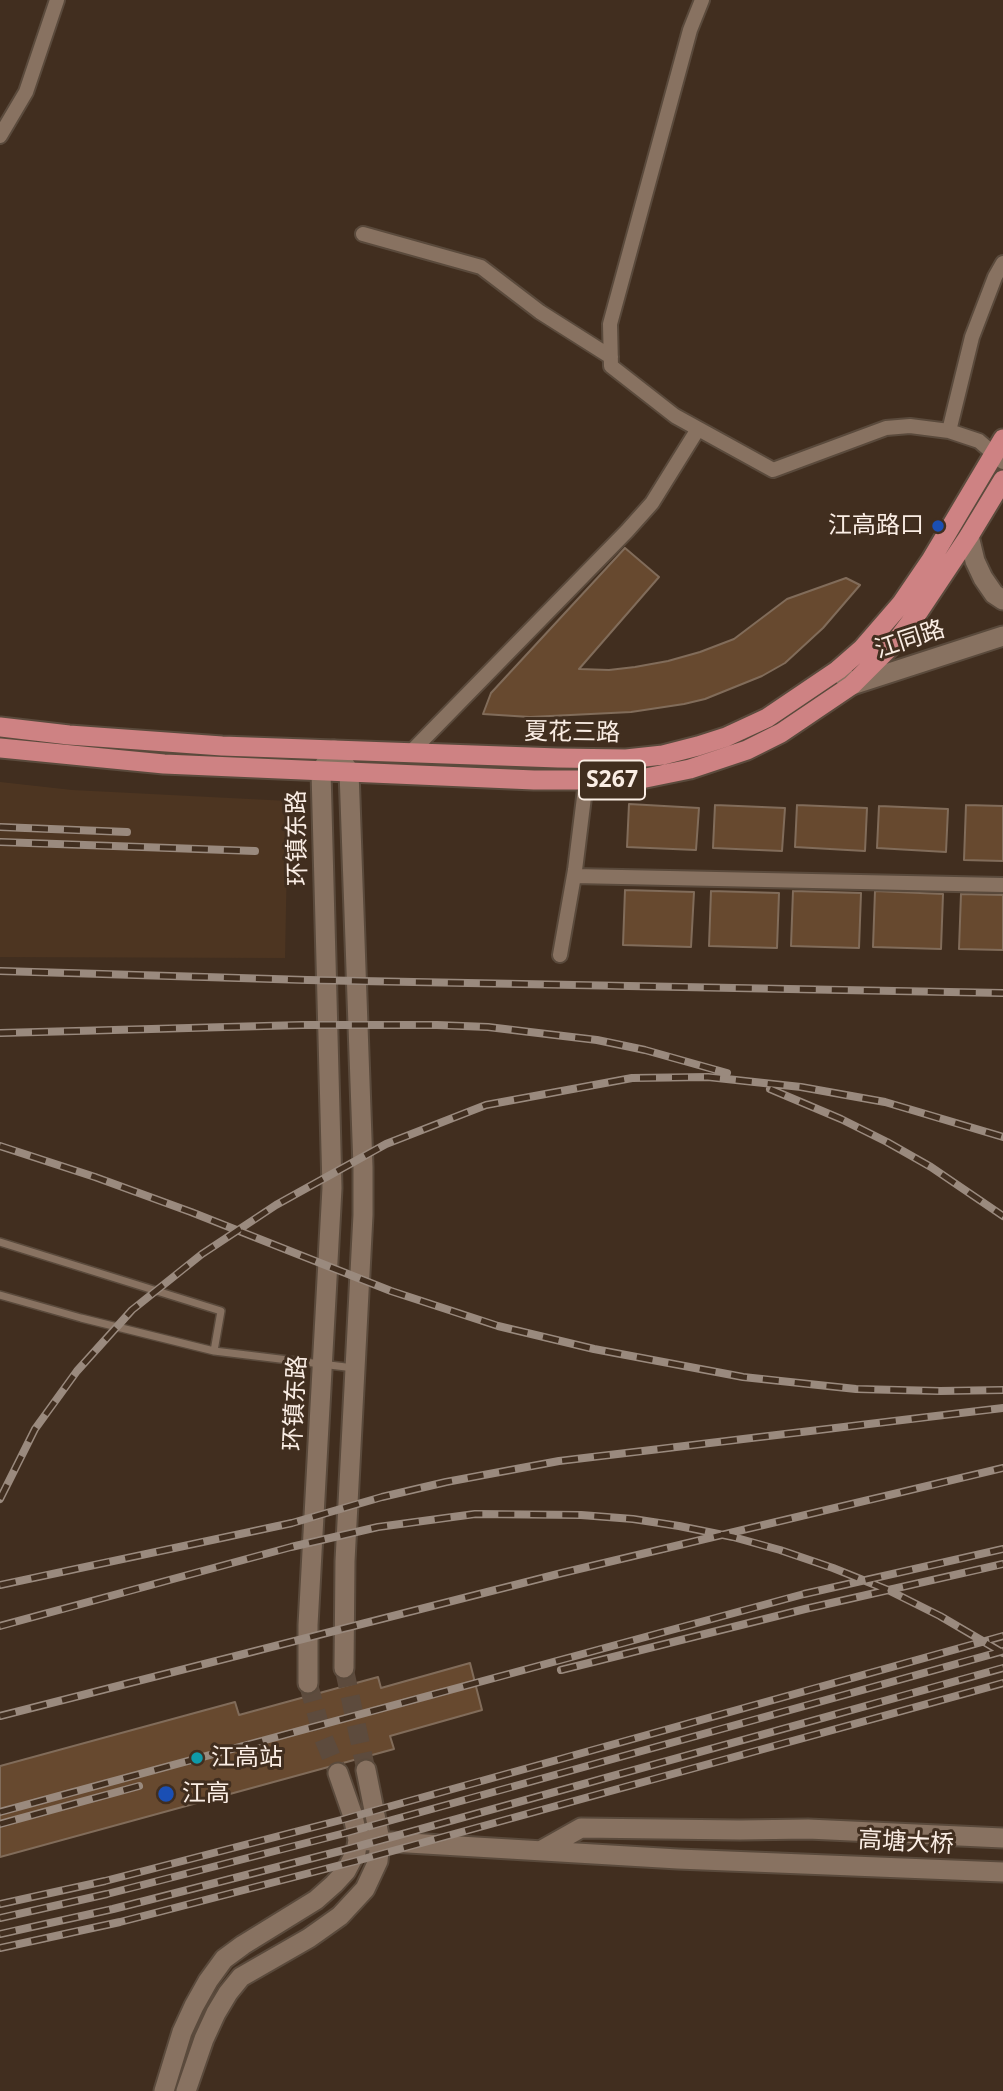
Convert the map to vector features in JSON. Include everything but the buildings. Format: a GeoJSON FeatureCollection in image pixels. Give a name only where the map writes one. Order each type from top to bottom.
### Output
{"type":"FeatureCollection","features":[{"type":"Feature","properties":{"kind":"main road","name":"夏花三路"},"geometry":{"type":"LineString","coordinates":[[0,727],[222,746],[615,759],[663,755],[717,740],[744,729],[796,701],[862,649],[901,604],[1000,452]]}},
{"type":"Feature","properties":{"kind":"main road","name":"夏花三路"},"geometry":{"type":"LineString","coordinates":[[0,748],[151,763],[586,781],[656,777],[718,761],[781,733],[852,685],[897,640],[936,588],[1003,480]]}},
{"type":"Feature","properties":{"kind":"street"},"geometry":{"type":"LineString","coordinates":[[0,136],[26,92],[57,0]]}},
{"type":"Feature","properties":{"kind":"street"},"geometry":{"type":"LineString","coordinates":[[702,0],[687,42],[610,324],[611,366],[675,416],[773,470],[886,428],[910,426],[949,431],[979,441],[1000,452]]}},
{"type":"Feature","properties":{"kind":"street"},"geometry":{"type":"LineString","coordinates":[[363,234],[481,267],[540,312],[611,357]]}},
{"type":"Feature","properties":{"kind":"street"},"geometry":{"type":"LineString","coordinates":[[949,431],[972,337],[1003,263]]}},
{"type":"Feature","properties":{"kind":"street"},"geometry":{"type":"LineString","coordinates":[[410,753],[652,503],[698,429]]}},
{"type":"Feature","properties":{"kind":"street"},"geometry":{"type":"LineString","coordinates":[[969,536],[975,561],[983,578],[994,594],[1003,600]]}},
{"type":"Feature","properties":{"kind":"street","name":"江同路"},"geometry":{"type":"LineString","coordinates":[[838,670],[852,685],[1003,636]]}},
{"type":"Feature","properties":{"kind":"street"},"geometry":{"type":"LineString","coordinates":[[334,750],[349,771],[363,1167],[345,1561],[344,1668]]}},
{"type":"Feature","properties":{"kind":"street","name":"环镇东路"},"geometry":{"type":"LineString","coordinates":[[309,1683],[308,1625],[332,1161],[321,771],[334,750]]}},
{"type":"Feature","properties":{"kind":"street"},"geometry":{"type":"LineString","coordinates":[[560,955],[574,876],[586,781]]}},
{"type":"Feature","properties":{"kind":"street"},"geometry":{"type":"LineString","coordinates":[[574,876],[1003,885]]}},
{"type":"Feature","properties":{"kind":"street"},"geometry":{"type":"LineString","coordinates":[[186,2091],[204,2039],[228,1993],[242,1978],[340,1916],[365,1889],[373,1875],[378,1861],[380,1840],[366,1770]]}},
{"type":"Feature","properties":{"kind":"street"},"geometry":{"type":"LineString","coordinates":[[164,2091],[194,2006],[224,1959],[303,1909],[334,1885],[346,1871],[356,1852],[358,1840],[354,1816],[338,1773]]}},
{"type":"Feature","properties":{"kind":"street","name":"高塘大桥"},"geometry":{"type":"LineString","coordinates":[[542,1850],[581,1828],[808,1829],[1003,1838]]}},
{"type":"Feature","properties":{"kind":"street","name":"高塘大桥"},"geometry":{"type":"LineString","coordinates":[[358,1840],[678,1859],[1003,1872]]}},
{"type":"Feature","properties":{"kind":"lane"},"geometry":{"type":"LineString","coordinates":[[0,1242],[221,1311],[214,1351]]}},
{"type":"Feature","properties":{"kind":"lane"},"geometry":{"type":"LineString","coordinates":[[0,1295],[214,1351],[355,1368]]}},
{"type":"Feature","properties":{"kind":"shaded area"},"geometry":{"type":"Polygon","coordinates":[[[0,782],[72,790],[288,801],[285,958],[0,957],[0,782]]]}},
{"type":"Feature","properties":{"kind":"tunnel"},"geometry":{"type":"LineString","coordinates":[[344,1668],[366,1770]]}},
{"type":"Feature","properties":{"kind":"tunnel"},"geometry":{"type":"LineString","coordinates":[[308,1683],[323,1737],[338,1773]]}},
{"type":"Feature","properties":{"kind":"railway"},"geometry":{"type":"LineString","coordinates":[[0,827],[127,832]]}},
{"type":"Feature","properties":{"kind":"railway"},"geometry":{"type":"LineString","coordinates":[[0,842],[255,851]]}},
{"type":"Feature","properties":{"kind":"railway"},"geometry":{"type":"LineString","coordinates":[[0,971],[307,980],[1003,993]]}},
{"type":"Feature","properties":{"kind":"railway"},"geometry":{"type":"LineString","coordinates":[[0,1033],[302,1025],[488,1027],[597,1040],[645,1050],[727,1073]]}},
{"type":"Feature","properties":{"kind":"railway"},"geometry":{"type":"LineString","coordinates":[[0,1499],[35,1429],[77,1371],[132,1310],[202,1254],[276,1205],[386,1144],[486,1105],[632,1078],[708,1077],[801,1087],[885,1102],[1003,1137]]}},
{"type":"Feature","properties":{"kind":"railway"},"geometry":{"type":"LineString","coordinates":[[770,1089],[887,1142],[931,1167],[1003,1216]]}},
{"type":"Feature","properties":{"kind":"railway"},"geometry":{"type":"LineString","coordinates":[[0,1146],[191,1212],[391,1291],[498,1326],[594,1349],[743,1377],[856,1389],[1003,1390]]}},
{"type":"Feature","properties":{"kind":"railway"},"geometry":{"type":"LineString","coordinates":[[0,1585],[292,1523],[446,1482],[559,1461],[1003,1408]]}},
{"type":"Feature","properties":{"kind":"railway"},"geometry":{"type":"LineString","coordinates":[[0,1716],[562,1573],[1003,1468]]}},
{"type":"Feature","properties":{"kind":"railway"},"geometry":{"type":"LineString","coordinates":[[0,1626],[291,1547],[378,1527],[475,1514],[581,1515],[679,1526],[780,1550],[888,1590],[940,1616],[1003,1653]]}},
{"type":"Feature","properties":{"kind":"railway"},"geometry":{"type":"LineString","coordinates":[[0,1812],[804,1594],[1003,1549]]}},
{"type":"Feature","properties":{"kind":"railway"},"geometry":{"type":"LineString","coordinates":[[561,1670],[805,1609],[1003,1564]]}},
{"type":"Feature","properties":{"kind":"railway"},"geometry":{"type":"LineString","coordinates":[[0,1904],[105,1881],[341,1820],[1003,1636]]}},
{"type":"Feature","properties":{"kind":"railway"},"geometry":{"type":"LineString","coordinates":[[0,1918],[107,1894],[345,1833],[1003,1651]]}},
{"type":"Feature","properties":{"kind":"railway"},"geometry":{"type":"LineString","coordinates":[[0,1934],[113,1909],[352,1848],[1003,1668]]}},
{"type":"Feature","properties":{"kind":"railway"},"geometry":{"type":"LineString","coordinates":[[0,1948],[120,1922],[356,1861],[1003,1683]]}},
{"type":"Feature","properties":{"kind":"railway"},"geometry":{"type":"LineString","coordinates":[[0,1824],[139,1786]]}},
{"type":"Feature","properties":{"kind":"place","name":"江高路口"},"geometry":{"type":"Point","coordinates":[938,526]}},
{"type":"Feature","properties":{"kind":"place","name":"江高站"},"geometry":{"type":"Point","coordinates":[197,1758]}},
{"type":"Feature","properties":{"kind":"place","name":"江高"},"geometry":{"type":"Point","coordinates":[166,1794]}}]}
